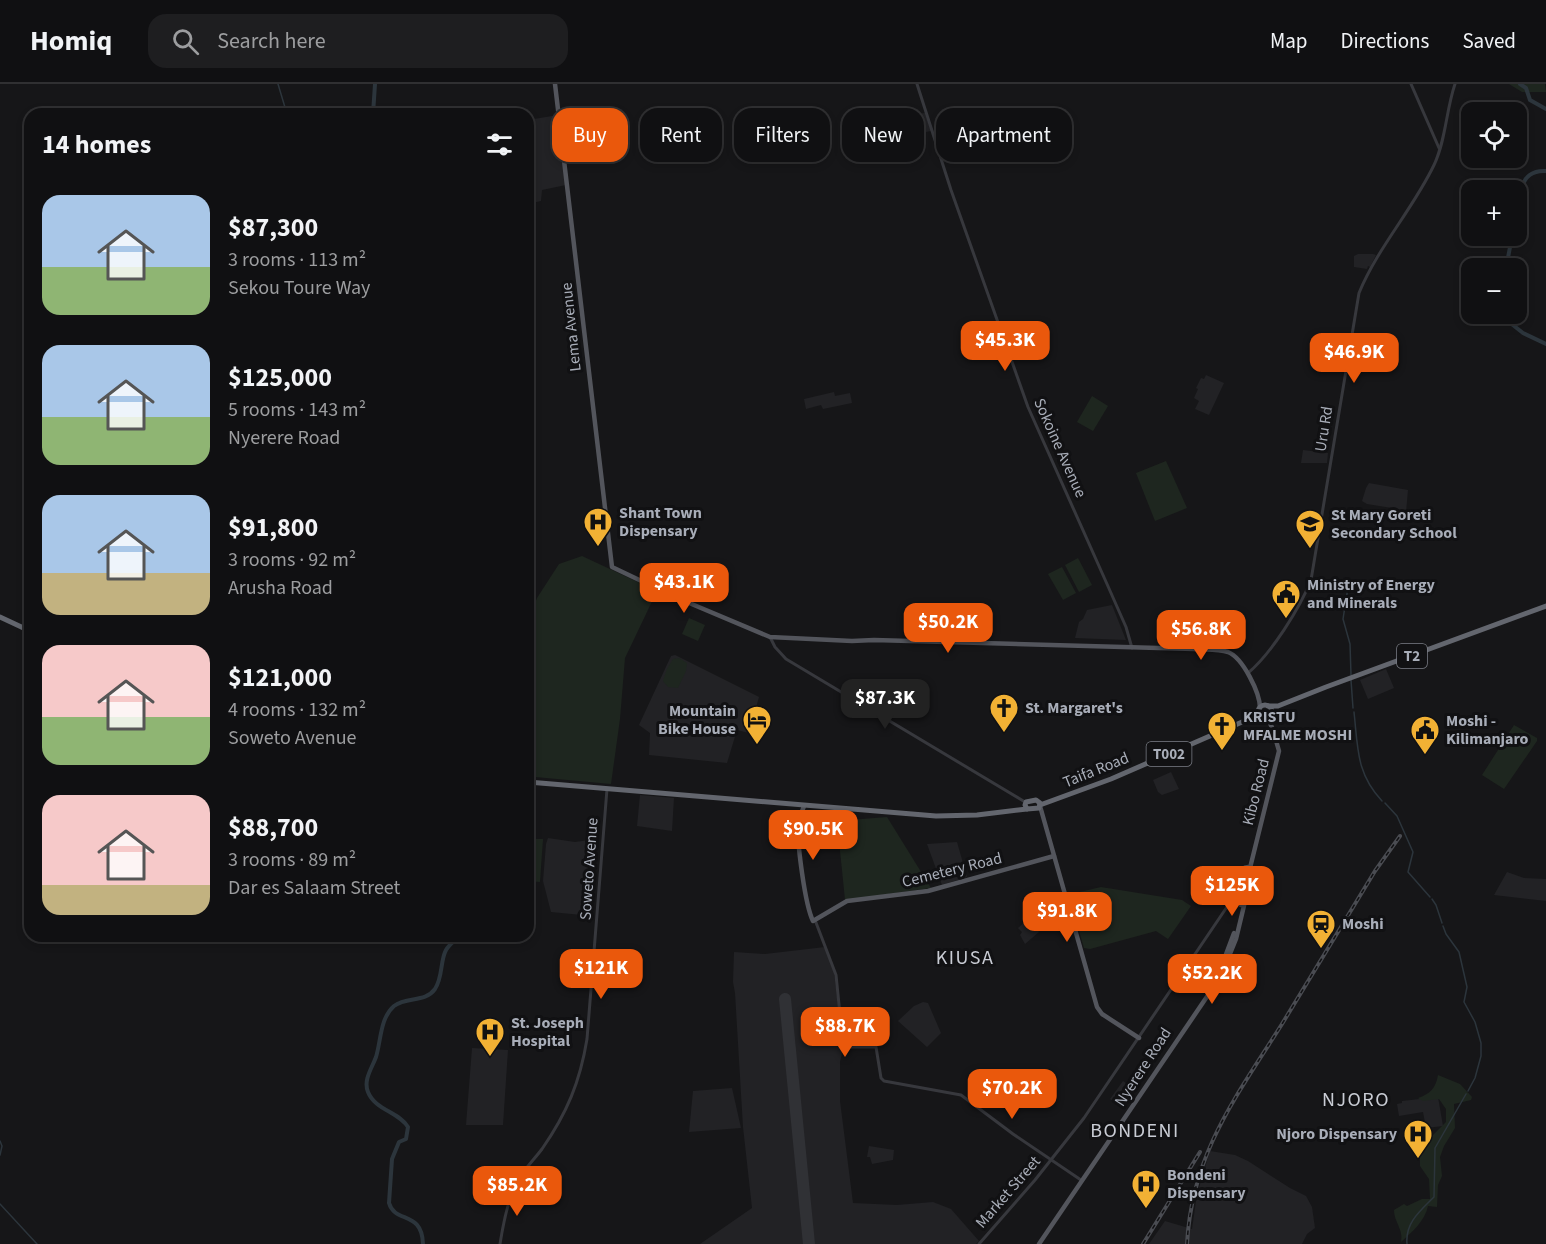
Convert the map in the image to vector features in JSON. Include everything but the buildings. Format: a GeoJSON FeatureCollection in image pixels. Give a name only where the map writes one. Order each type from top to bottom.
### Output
{"type":"FeatureCollection","features":[{"type":"Feature","properties":{"kind":"highway","name":"T2"},"geometry":{"type":"LineString","coordinates":[[1259,710],[1268,706],[1278,706],[1546,606]]}},
{"type":"Feature","properties":{"kind":"highway"},"geometry":{"type":"LineString","coordinates":[[0,617],[24,628]]}},
{"type":"Feature","properties":{"kind":"highway"},"geometry":{"type":"LineString","coordinates":[[1268,706],[1268,718]]}},
{"type":"Feature","properties":{"kind":"highway","name":"T2"},"geometry":{"type":"LineString","coordinates":[[1268,718],[1278,706]]}},
{"type":"Feature","properties":{"kind":"highway"},"geometry":{"type":"LineString","coordinates":[[1259,710],[1268,718]]}},
{"type":"Feature","properties":{"kind":"highway","name":"Taifa Road"},"geometry":{"type":"LineString","coordinates":[[1041,804],[1084,790],[1254,717],[1259,710]]}},
{"type":"Feature","properties":{"kind":"highway"},"geometry":{"type":"LineString","coordinates":[[1254,717],[1268,718]]}},
{"type":"Feature","properties":{"kind":"highway"},"geometry":{"type":"LineString","coordinates":[[534,783],[944,816],[977,815],[1041,804]]}},
{"type":"Feature","properties":{"kind":"highway"},"geometry":{"type":"LineString","coordinates":[[1028,806],[1033,800],[1041,804]]}},
{"type":"Feature","properties":{"kind":"main road","name":"Lema Avenue"},"geometry":{"type":"LineString","coordinates":[[555,84],[612,567],[691,604],[770,637]]}},
{"type":"Feature","properties":{"kind":"main road"},"geometry":{"type":"LineString","coordinates":[[770,637],[1226,651],[1237,658],[1248,673],[1260,700],[1268,706]]}},
{"type":"Feature","properties":{"kind":"main road"},"geometry":{"type":"LineString","coordinates":[[1259,710],[1260,700]]}},
{"type":"Feature","properties":{"kind":"main road","name":"Kibo Road"},"geometry":{"type":"LineString","coordinates":[[1250,868],[1279,751],[1268,718]]}},
{"type":"Feature","properties":{"kind":"main road"},"geometry":{"type":"LineString","coordinates":[[1041,804],[1098,1009],[1139,1038]]}},
{"type":"Feature","properties":{"kind":"main road"},"geometry":{"type":"LineString","coordinates":[[804,806],[798,823],[799,837],[807,907],[814,920]]}},
{"type":"Feature","properties":{"kind":"main road"},"geometry":{"type":"LineString","coordinates":[[1028,806],[1043,813]]}},
{"type":"Feature","properties":{"kind":"main road","name":"Cemetery Road"},"geometry":{"type":"LineString","coordinates":[[814,920],[846,901],[928,891],[1054,856]]}},
{"type":"Feature","properties":{"kind":"main road"},"geometry":{"type":"LineString","coordinates":[[1246,867],[1250,868],[1255,874],[1253,882],[1248,883],[1242,880],[1239,875],[1241,870],[1246,867]]}},
{"type":"Feature","properties":{"kind":"main road","name":"Nyerere Road"},"geometry":{"type":"LineString","coordinates":[[1124,1119],[1219,973],[1233,937],[1243,895],[1242,880]]}},
{"type":"Feature","properties":{"kind":"main road","name":"Nyerere Road"},"geometry":{"type":"LineString","coordinates":[[1124,1119],[1221,976],[1236,939],[1248,889],[1253,882]]}},
{"type":"Feature","properties":{"kind":"main road"},"geometry":{"type":"LineString","coordinates":[[1039,1244],[1124,1119]]}},
{"type":"Feature","properties":{"kind":"street","name":"Sokoine Avenue"},"geometry":{"type":"LineString","coordinates":[[916,84],[1028,407],[1126,627],[1132,648]]}},
{"type":"Feature","properties":{"kind":"street"},"geometry":{"type":"LineString","coordinates":[[1411,84],[1439,149]]}},
{"type":"Feature","properties":{"kind":"street","name":"Uru Rd"},"geometry":{"type":"LineString","coordinates":[[1248,673],[1270,650],[1311,580],[1359,293],[1377,257],[1433,168],[1442,144],[1448,105],[1455,84]]}},
{"type":"Feature","properties":{"kind":"street"},"geometry":{"type":"LineString","coordinates":[[770,637],[775,647],[786,659],[1028,806]]}},
{"type":"Feature","properties":{"kind":"street","name":"Soweto Avenue"},"geometry":{"type":"LineString","coordinates":[[500,1244],[516,1184],[568,1109],[584,1058],[607,789]]}},
{"type":"Feature","properties":{"kind":"street","name":"Market Street"},"geometry":{"type":"LineString","coordinates":[[979,1244],[1051,1161],[1084,1118],[1233,898],[1243,895]]}},
{"type":"Feature","properties":{"kind":"street"},"geometry":{"type":"LineString","coordinates":[[814,920],[834,969],[844,1046],[848,1048],[876,1047],[881,1078],[884,1081],[952,1092],[962,1096],[1051,1161],[1082,1180]]}},
{"type":"Feature","properties":{"kind":"shaded area"},"geometry":{"type":"Polygon","coordinates":[[[1509,84],[1545,84],[1546,92],[1522,92],[1509,84]]]}},
{"type":"Feature","properties":{"kind":"shaded area"},"geometry":{"type":"Polygon","coordinates":[[[924,113],[931,131],[924,132],[924,113]]]}},
{"type":"Feature","properties":{"kind":"shaded area"},"geometry":{"type":"Polygon","coordinates":[[[552,116],[552,162],[563,162],[566,185],[542,190],[541,201],[534,203],[534,119],[552,116]]]}},
{"type":"Feature","properties":{"kind":"shaded area"},"geometry":{"type":"Polygon","coordinates":[[[1358,254],[1376,255],[1367,269],[1354,267],[1354,256],[1358,254]]]}},
{"type":"Feature","properties":{"kind":"shaded area"},"geometry":{"type":"Polygon","coordinates":[[[1206,375],[1224,383],[1209,415],[1195,409],[1199,401],[1194,398],[1201,378],[1204,379],[1206,375]]]}},
{"type":"Feature","properties":{"kind":"shaded area"},"geometry":{"type":"Polygon","coordinates":[[[834,392],[835,396],[850,393],[852,403],[823,409],[821,405],[806,409],[804,399],[834,392]]]}},
{"type":"Feature","properties":{"kind":"shaded area"},"geometry":{"type":"Polygon","coordinates":[[[1092,396],[1108,406],[1093,431],[1077,422],[1092,396]]]}},
{"type":"Feature","properties":{"kind":"shaded area"},"geometry":{"type":"Polygon","coordinates":[[[1303,450],[1328,453],[1327,463],[1301,463],[1303,450]]]}},
{"type":"Feature","properties":{"kind":"shaded area"},"geometry":{"type":"Polygon","coordinates":[[[1166,461],[1187,508],[1155,521],[1136,473],[1166,461]]]}},
{"type":"Feature","properties":{"kind":"shaded area"},"geometry":{"type":"Polygon","coordinates":[[[1369,483],[1408,490],[1406,513],[1362,501],[1369,483]]]}},
{"type":"Feature","properties":{"kind":"shaded area"},"geometry":{"type":"Polygon","coordinates":[[[582,556],[657,591],[625,658],[611,784],[534,777],[534,607],[559,564],[582,556]]]}},
{"type":"Feature","properties":{"kind":"shaded area"},"geometry":{"type":"Polygon","coordinates":[[[1078,558],[1092,585],[1079,592],[1065,565],[1078,558]]]}},
{"type":"Feature","properties":{"kind":"shaded area"},"geometry":{"type":"Polygon","coordinates":[[[1062,567],[1076,593],[1063,600],[1048,574],[1062,567]]]}},
{"type":"Feature","properties":{"kind":"shaded area"},"geometry":{"type":"Polygon","coordinates":[[[1112,605],[1126,640],[1075,638],[1079,622],[1087,610],[1112,605]]]}},
{"type":"Feature","properties":{"kind":"shaded area"},"geometry":{"type":"Polygon","coordinates":[[[689,618],[705,625],[698,641],[682,634],[689,618]]]}},
{"type":"Feature","properties":{"kind":"shaded area"},"geometry":{"type":"Polygon","coordinates":[[[675,655],[759,697],[749,733],[737,730],[727,763],[649,755],[650,733],[639,725],[671,656],[675,655]]]}},
{"type":"Feature","properties":{"kind":"shaded area"},"geometry":{"type":"Polygon","coordinates":[[[679,658],[687,663],[686,671],[678,688],[668,687],[663,681],[667,669],[673,659],[679,658]]]}},
{"type":"Feature","properties":{"kind":"shaded area"},"geometry":{"type":"Polygon","coordinates":[[[1386,669],[1394,688],[1368,699],[1360,680],[1386,669]]]}},
{"type":"Feature","properties":{"kind":"shaded area"},"geometry":{"type":"Polygon","coordinates":[[[1514,725],[1537,738],[1537,741],[1504,789],[1482,775],[1514,725]]]}},
{"type":"Feature","properties":{"kind":"shaded area"},"geometry":{"type":"Polygon","coordinates":[[[1171,772],[1179,789],[1162,795],[1158,792],[1153,780],[1171,772]]]}},
{"type":"Feature","properties":{"kind":"shaded area"},"geometry":{"type":"Polygon","coordinates":[[[640,795],[674,798],[672,831],[637,826],[640,795]]]}},
{"type":"Feature","properties":{"kind":"shaded area"},"geometry":{"type":"Polygon","coordinates":[[[887,817],[931,888],[845,900],[837,821],[887,817]]]}},
{"type":"Feature","properties":{"kind":"shaded area"},"geometry":{"type":"Polygon","coordinates":[[[548,838],[575,842],[596,839],[592,916],[551,912],[543,881],[548,838]]]}},
{"type":"Feature","properties":{"kind":"shaded area"},"geometry":{"type":"Polygon","coordinates":[[[534,839],[543,839],[540,882],[534,882],[534,839]]]}},
{"type":"Feature","properties":{"kind":"shaded area"},"geometry":{"type":"Polygon","coordinates":[[[957,842],[967,877],[942,885],[927,844],[957,842]]]}},
{"type":"Feature","properties":{"kind":"shaded area"},"geometry":{"type":"Polygon","coordinates":[[[1507,872],[1524,878],[1546,879],[1546,901],[1494,895],[1507,872]]]}},
{"type":"Feature","properties":{"kind":"shaded area"},"geometry":{"type":"Polygon","coordinates":[[[1101,887],[1182,900],[1191,906],[1168,939],[1156,931],[1090,949],[1084,948],[1069,896],[1101,887]]]}},
{"type":"Feature","properties":{"kind":"shaded area"},"geometry":{"type":"Polygon","coordinates":[[[1028,919],[1039,932],[1025,944],[1020,935],[1022,932],[1018,928],[1028,919]]]}},
{"type":"Feature","properties":{"kind":"shaded area"},"geometry":{"type":"Polygon","coordinates":[[[825,947],[834,971],[843,1049],[840,1062],[840,1101],[853,1203],[897,1205],[933,1202],[951,1209],[979,1241],[976,1244],[700,1244],[752,1208],[743,1127],[733,982],[734,952],[765,954],[825,947]]]}},
{"type":"Feature","properties":{"kind":"shaded area"},"geometry":{"type":"Polygon","coordinates":[[[923,1002],[928,1003],[941,1033],[927,1047],[898,1021],[914,1006],[923,1002]]]}},
{"type":"Feature","properties":{"kind":"shaded area"},"geometry":{"type":"Polygon","coordinates":[[[472,1048],[508,1050],[503,1125],[466,1125],[472,1048]]]}},
{"type":"Feature","properties":{"kind":"shaded area"},"geometry":{"type":"Polygon","coordinates":[[[1438,1075],[1460,1084],[1472,1097],[1471,1100],[1454,1104],[1455,1128],[1440,1157],[1442,1176],[1438,1185],[1437,1207],[1428,1206],[1421,1221],[1401,1242],[1402,1238],[1394,1210],[1404,1204],[1407,1206],[1422,1199],[1430,1199],[1429,1179],[1420,1166],[1420,1155],[1432,1136],[1446,1122],[1446,1109],[1439,1099],[1423,1101],[1418,1098],[1432,1090],[1438,1075]]]}},
{"type":"Feature","properties":{"kind":"shaded area"},"geometry":{"type":"Polygon","coordinates":[[[1123,1081],[1132,1087],[1119,1105],[1110,1099],[1123,1081]]]}},
{"type":"Feature","properties":{"kind":"shaded area"},"geometry":{"type":"Polygon","coordinates":[[[732,1088],[741,1128],[689,1132],[693,1091],[732,1088]]]}},
{"type":"Feature","properties":{"kind":"shaded area"},"geometry":{"type":"Polygon","coordinates":[[[1438,1097],[1443,1126],[1426,1128],[1423,1112],[1399,1116],[1397,1104],[1402,1101],[1438,1097]]]}},
{"type":"Feature","properties":{"kind":"shaded area"},"geometry":{"type":"Polygon","coordinates":[[[869,1146],[894,1150],[893,1160],[872,1164],[870,1157],[867,1157],[869,1146]]]}},
{"type":"Feature","properties":{"kind":"shaded area"},"geometry":{"type":"Polygon","coordinates":[[[1210,1151],[1235,1155],[1248,1161],[1306,1196],[1312,1207],[1315,1228],[1307,1234],[1302,1244],[1149,1244],[1165,1221],[1192,1229],[1197,1194],[1210,1151]]]}},
{"type":"Feature","properties":{"kind":"waterway"},"geometry":{"type":"LineString","coordinates":[[278,84],[285,108]]}},
{"type":"Feature","properties":{"kind":"waterway"},"geometry":{"type":"LineString","coordinates":[[373,108],[375,84]]}},
{"type":"Feature","properties":{"kind":"waterway"},"geometry":{"type":"LineString","coordinates":[[1520,84],[1526,88],[1530,100],[1546,109]]}},
{"type":"Feature","properties":{"kind":"waterway"},"geometry":{"type":"LineString","coordinates":[[1508,258],[1511,242],[1521,235],[1522,231],[1524,181],[1533,173],[1546,171]]}},
{"type":"Feature","properties":{"kind":"waterway"},"geometry":{"type":"LineString","coordinates":[[1512,324],[1523,333],[1546,344]]}},
{"type":"Feature","properties":{"kind":"waterway"},"geometry":{"type":"LineString","coordinates":[[1349,581],[1343,619],[1350,644],[1351,675]]}},
{"type":"Feature","properties":{"kind":"waterway"},"geometry":{"type":"LineString","coordinates":[[1351,680],[1353,708]]}},
{"type":"Feature","properties":{"kind":"waterway"},"geometry":{"type":"LineString","coordinates":[[1354,712],[1363,770],[1373,791],[1382,801]]}},
{"type":"Feature","properties":{"kind":"waterway"},"geometry":{"type":"LineString","coordinates":[[1385,803],[1397,816],[1413,852],[1408,872],[1430,897]]}},
{"type":"Feature","properties":{"kind":"waterway"},"geometry":{"type":"LineString","coordinates":[[1432,899],[1442,923]]}},
{"type":"Feature","properties":{"kind":"waterway"},"geometry":{"type":"LineString","coordinates":[[1443,926],[1459,952],[1467,987],[1464,1002],[1475,1022],[1481,1043],[1481,1056],[1475,1078],[1468,1091]]}},
{"type":"Feature","properties":{"kind":"waterway"},"geometry":{"type":"LineString","coordinates":[[423,1244],[418,1226],[397,1213],[389,1203],[392,1159],[399,1142],[406,1139],[408,1127],[371,1098],[367,1083],[376,1057],[383,1023],[389,1011],[399,1003],[421,998],[435,989],[446,950],[452,942]]}},
{"type":"Feature","properties":{"kind":"waterway"},"geometry":{"type":"LineString","coordinates":[[1407,1244],[1411,1224],[1434,1197],[1435,1148],[1466,1094]]}},
{"type":"Feature","properties":{"kind":"waterway"},"geometry":{"type":"LineString","coordinates":[[0,1141],[2,1146],[0,1155]]}},
{"type":"Feature","properties":{"kind":"waterway"},"geometry":{"type":"LineString","coordinates":[[0,1204],[37,1244]]}},
{"type":"Feature","properties":{"kind":"runway"},"geometry":{"type":"LineString","coordinates":[[785,999],[809,1244]]}},
{"type":"Feature","properties":{"kind":"railway"},"geometry":{"type":"LineString","coordinates":[[1187,1244],[1197,1182],[1219,1127],[1375,871],[1400,836]]}},
{"type":"Feature","properties":{"kind":"railway"},"geometry":{"type":"LineString","coordinates":[[1143,1244],[1200,1152]]}},
{"type":"Feature","properties":{"kind":"place","name":"Shant Town Dispensary"},"geometry":{"type":"Point","coordinates":[598,548]}},
{"type":"Feature","properties":{"kind":"place","name":"St Mary Goreti Secondary School"},"geometry":{"type":"Point","coordinates":[1310,550]}},
{"type":"Feature","properties":{"kind":"place","name":"Ministry of Energy and Minerals"},"geometry":{"type":"Point","coordinates":[1286,620]}},
{"type":"Feature","properties":{"kind":"place","name":"St. Margaret's"},"geometry":{"type":"Point","coordinates":[1004,734]}},
{"type":"Feature","properties":{"kind":"place","name":"Mountain Bike House"},"geometry":{"type":"Point","coordinates":[757,746]}},
{"type":"Feature","properties":{"kind":"place","name":"KRISTU MFALME MOSHI"},"geometry":{"type":"Point","coordinates":[1222,752]}},
{"type":"Feature","properties":{"kind":"place","name":"Moshi - Kilimanjaro"},"geometry":{"type":"Point","coordinates":[1425,756]}},
{"type":"Feature","properties":{"kind":"place","name":"Moshi"},"geometry":{"type":"Point","coordinates":[1321,950]}},
{"type":"Feature","properties":{"kind":"place","name":"St. Joseph Hospital"},"geometry":{"type":"Point","coordinates":[490,1058]}},
{"type":"Feature","properties":{"kind":"place","name":"Njoro Dispensary"},"geometry":{"type":"Point","coordinates":[1418,1160]}},
{"type":"Feature","properties":{"kind":"place","name":"Bondeni Dispensary"},"geometry":{"type":"Point","coordinates":[1146,1210]}},
{"type":"Feature","properties":{"kind":"district","name":"KIUSA"},"geometry":{"type":"Point","coordinates":[965,958]}},
{"type":"Feature","properties":{"kind":"district","name":"NJORO"},"geometry":{"type":"Point","coordinates":[1356,1100]}},
{"type":"Feature","properties":{"kind":"district","name":"BONDENI"},"geometry":{"type":"Point","coordinates":[1135,1131]}}]}
